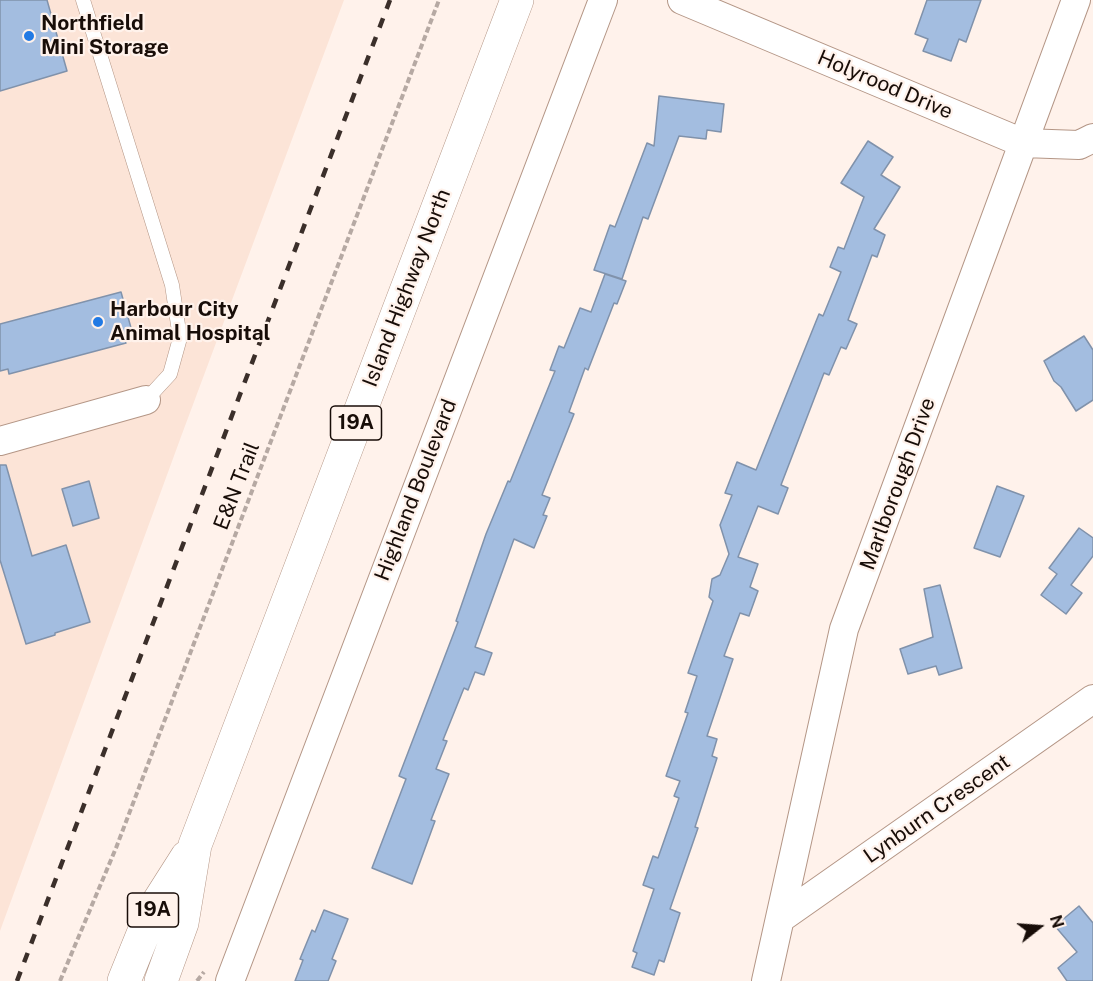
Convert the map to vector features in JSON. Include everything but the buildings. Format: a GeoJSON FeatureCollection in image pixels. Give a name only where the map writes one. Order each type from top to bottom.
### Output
{"type":"FeatureCollection","features":[{"type":"Feature","properties":{"kind":"main road","name":"Island Highway North"},"geometry":{"type":"LineString","coordinates":[[161,981],[182,923],[195,846],[517,0]]}},
{"type":"Feature","properties":{"kind":"main road","name":"Island Highway North"},"geometry":{"type":"LineString","coordinates":[[124,981],[152,912],[195,846]]}},
{"type":"Feature","properties":{"kind":"street","name":"Highland Boulevard"},"geometry":{"type":"LineString","coordinates":[[230,981],[603,0]]}},
{"type":"Feature","properties":{"kind":"street","name":"Holyrood Drive"},"geometry":{"type":"LineString","coordinates":[[682,0],[1023,143],[1079,145],[1093,138]]}},
{"type":"Feature","properties":{"kind":"street","name":"Marlborough Drive"},"geometry":{"type":"LineString","coordinates":[[766,981],[844,629],[1076,0]]}},
{"type":"Feature","properties":{"kind":"street"},"geometry":{"type":"LineString","coordinates":[[0,441],[146,400]]}},
{"type":"Feature","properties":{"kind":"street","name":"Lynburn Crescent"},"geometry":{"type":"LineString","coordinates":[[781,918],[1093,699]]}},
{"type":"Feature","properties":{"kind":"lane"},"geometry":{"type":"LineString","coordinates":[[83,0],[172,285],[180,338],[170,374],[146,400]]}},
{"type":"Feature","properties":{"kind":"path","name":"E&N Trail"},"geometry":{"type":"LineString","coordinates":[[60,981],[116,848],[439,0]]}},
{"type":"Feature","properties":{"kind":"shaded area"},"geometry":{"type":"Polygon","coordinates":[[[0,0],[344,0],[0,931],[0,0]]]}},
{"type":"Feature","properties":{"kind":"railway"},"geometry":{"type":"LineString","coordinates":[[17,981],[390,0]]}},
{"type":"Feature","properties":{"kind":"place","name":"Northfield Mini Storage"},"geometry":{"type":"Point","coordinates":[29,36]}},
{"type":"Feature","properties":{"kind":"place","name":"Harbour City Animal Hospital"},"geometry":{"type":"Point","coordinates":[98,322]}}]}
